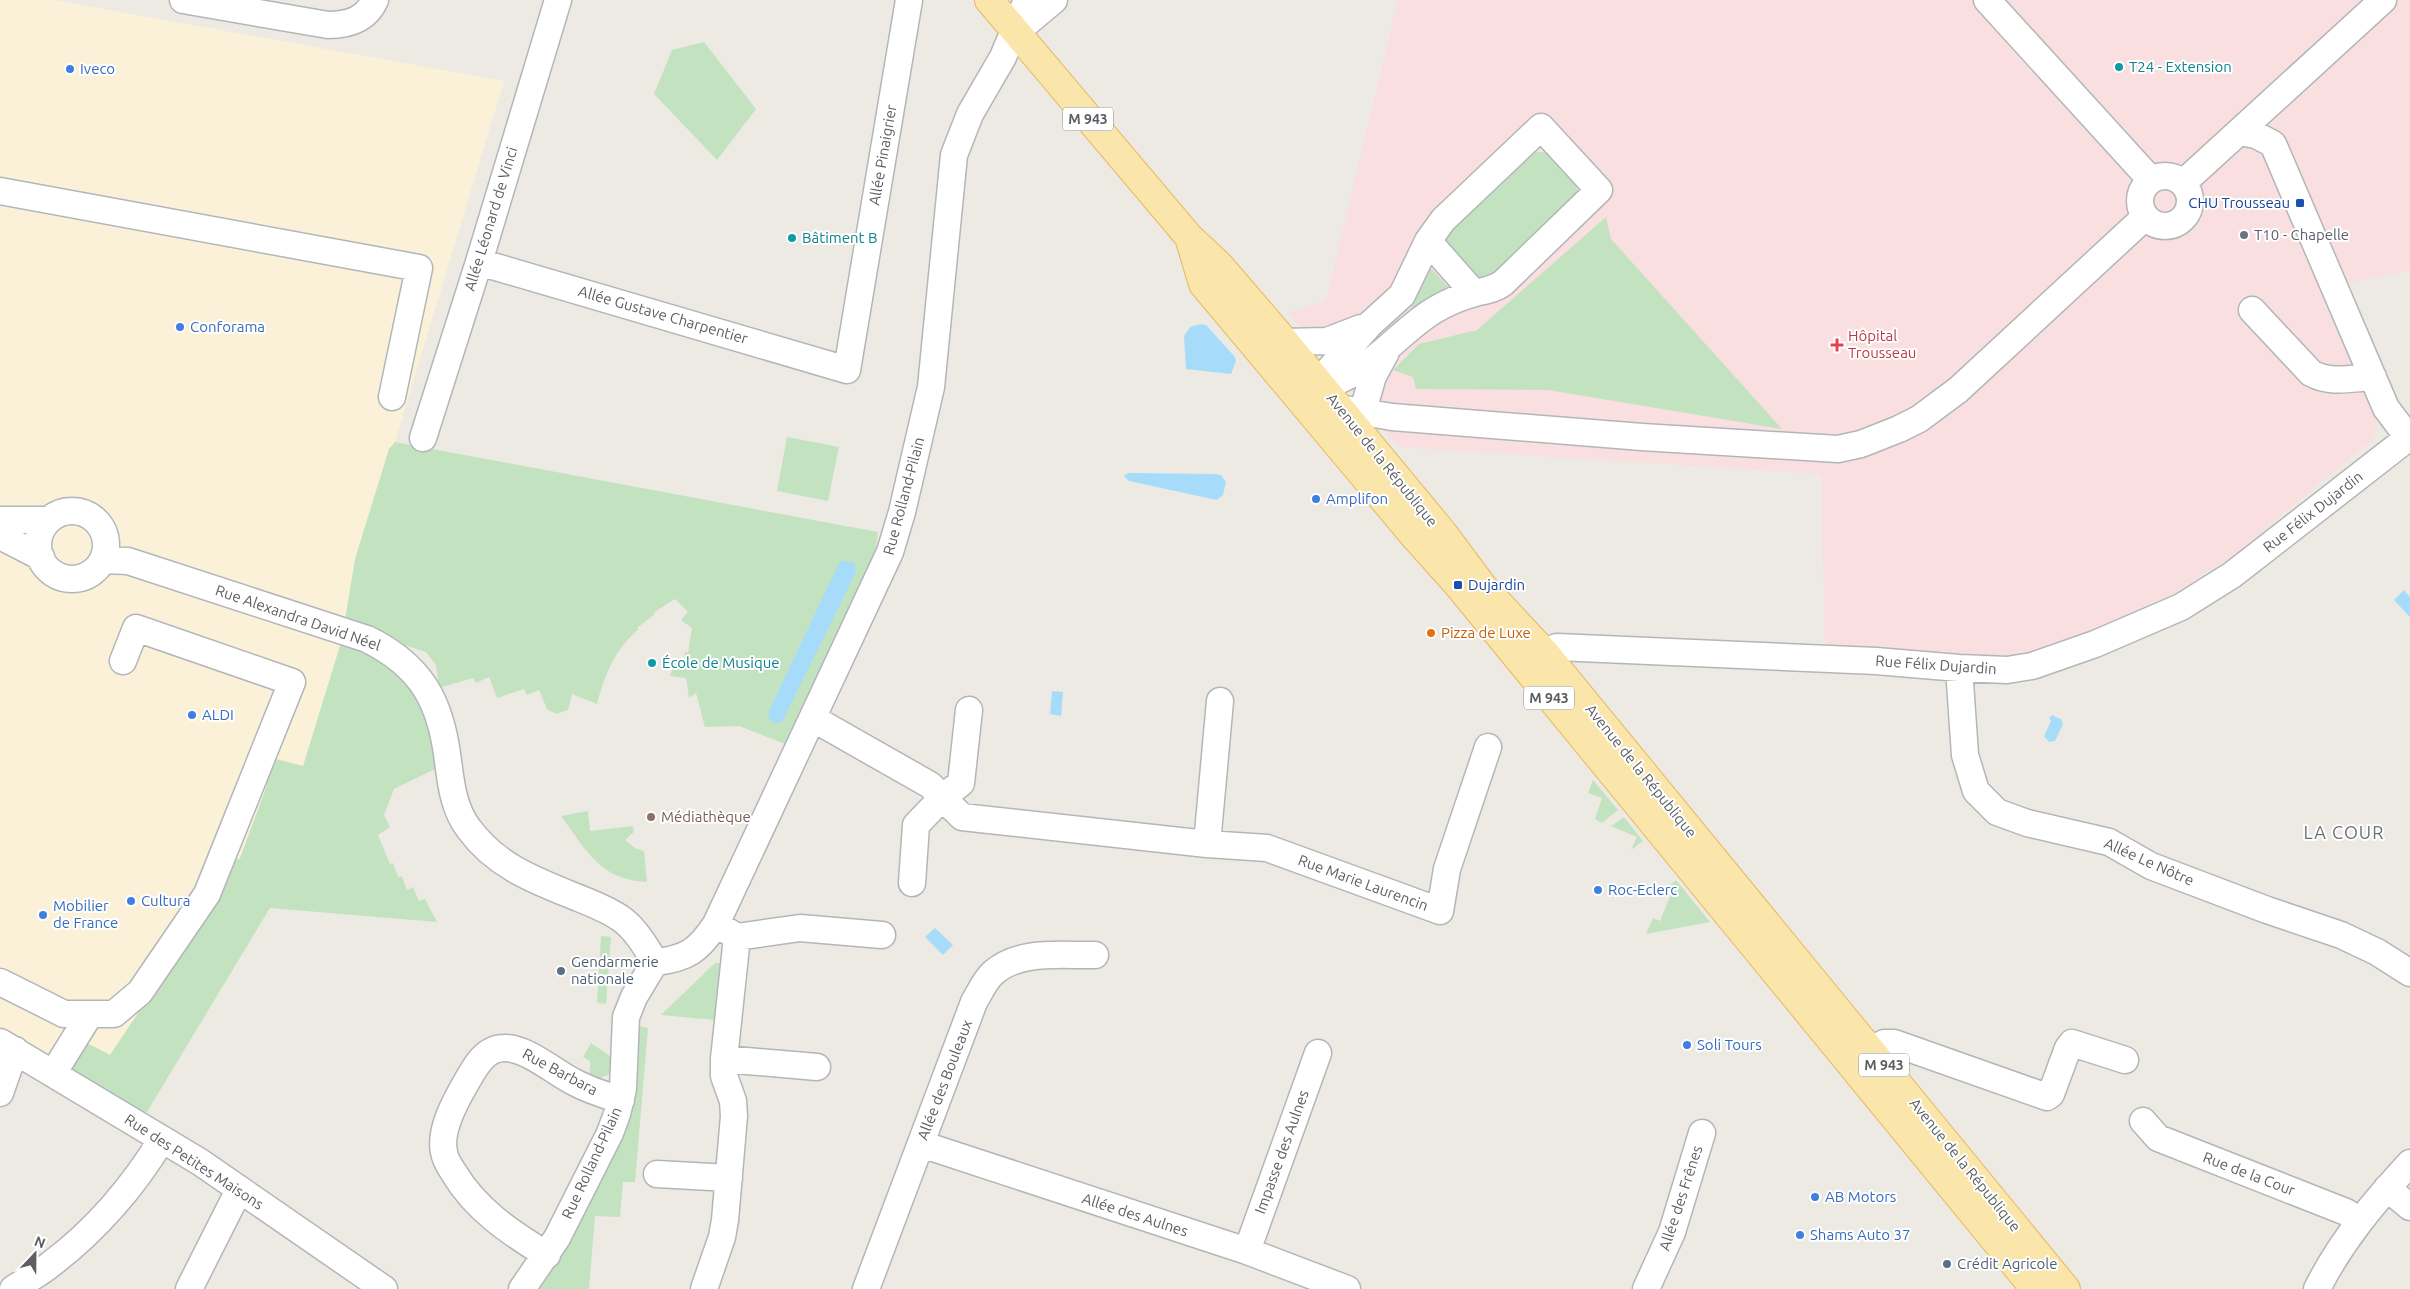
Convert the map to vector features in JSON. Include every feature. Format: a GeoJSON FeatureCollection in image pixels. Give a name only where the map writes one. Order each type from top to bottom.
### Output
{"type":"FeatureCollection","features":[{"type":"Feature","properties":{"kind":"main road","name":"Avenue de la République"},"geometry":{"type":"LineString","coordinates":[[989,0],[1189,237],[1203,284],[1331,405],[1443,534],[1484,588],[1544,652],[2066,1289]]}},
{"type":"Feature","properties":{"kind":"main road","name":"Avenue de la République"},"geometry":{"type":"LineString","coordinates":[[1275,350],[1331,405],[1458,585],[2035,1289]]}},
{"type":"Feature","properties":{"kind":"street"},"geometry":{"type":"LineString","coordinates":[[183,0],[328,25],[342,25],[360,18],[369,11],[374,0]]}},
{"type":"Feature","properties":{"kind":"street","name":"Allée Léonard de Vinci"},"geometry":{"type":"LineString","coordinates":[[423,438],[479,262],[558,0]]}},
{"type":"Feature","properties":{"kind":"street","name":"Allée Pinaigrier"},"geometry":{"type":"LineString","coordinates":[[847,370],[909,0]]}},
{"type":"Feature","properties":{"kind":"street"},"geometry":{"type":"LineString","coordinates":[[1016,32],[1027,0]]}},
{"type":"Feature","properties":{"kind":"street"},"geometry":{"type":"LineString","coordinates":[[1016,32],[1054,0]]}},
{"type":"Feature","properties":{"kind":"street"},"geometry":{"type":"LineString","coordinates":[[1987,0],[2151,180]]}},
{"type":"Feature","properties":{"kind":"street"},"geometry":{"type":"LineString","coordinates":[[2183,183],[2383,0]]}},
{"type":"Feature","properties":{"kind":"street","name":"Rue Rolland-Pilain"},"geometry":{"type":"LineString","coordinates":[[721,932],[814,719],[877,583],[895,536],[930,387],[954,155],[970,114],[1016,32]]}},
{"type":"Feature","properties":{"kind":"street"},"geometry":{"type":"LineString","coordinates":[[1541,128],[1599,190],[1503,283],[1492,291],[1474,293],[1434,311],[1411,327],[1388,349],[1354,372],[1331,405],[1338,358],[1369,325],[1402,295],[1428,241],[1443,220],[1541,128]]}},
{"type":"Feature","properties":{"kind":"street"},"geometry":{"type":"LineString","coordinates":[[2239,132],[2256,135],[2273,144],[2386,408],[2409,439]]}},
{"type":"Feature","properties":{"kind":"street"},"geometry":{"type":"LineString","coordinates":[[2168,176],[2183,183],[2188,189],[2190,205],[2183,220],[2176,224],[2160,226],[2144,218],[2140,202],[2141,193],[2151,180],[2168,176]]}},
{"type":"Feature","properties":{"kind":"street"},"geometry":{"type":"LineString","coordinates":[[0,191],[420,268],[392,397]]}},
{"type":"Feature","properties":{"kind":"street"},"geometry":{"type":"LineString","coordinates":[[1331,405],[1408,418],[1803,448],[1838,449],[1861,444],[1919,419],[1958,390],[2144,218]]}},
{"type":"Feature","properties":{"kind":"street"},"geometry":{"type":"LineString","coordinates":[[1428,241],[1474,293]]}},
{"type":"Feature","properties":{"kind":"street","name":"Allée Gustave Charpentier"},"geometry":{"type":"LineString","coordinates":[[479,262],[847,370]]}},
{"type":"Feature","properties":{"kind":"street"},"geometry":{"type":"LineString","coordinates":[[2252,310],[2311,374],[2329,380],[2373,377]]}},
{"type":"Feature","properties":{"kind":"street"},"geometry":{"type":"LineString","coordinates":[[1275,350],[1327,341],[1369,325]]}},
{"type":"Feature","properties":{"kind":"street"},"geometry":{"type":"LineString","coordinates":[[1331,405],[1373,376],[1388,349]]}},
{"type":"Feature","properties":{"kind":"street","name":"Rue Félix Dujardin"},"geometry":{"type":"LineString","coordinates":[[1544,652],[1557,647],[1876,661],[2007,670],[2032,666],[2095,644],[2181,607],[2232,575],[2409,439]]}},
{"type":"Feature","properties":{"kind":"street"},"geometry":{"type":"LineString","coordinates":[[0,536],[41,557],[53,573],[71,579],[90,574],[103,560],[106,550],[106,539],[103,529],[96,520],[76,510],[57,514],[48,520],[39,538],[41,557]]}},
{"type":"Feature","properties":{"kind":"street"},"geometry":{"type":"LineString","coordinates":[[0,520],[48,520]]}},
{"type":"Feature","properties":{"kind":"street","name":"Rue Alexandra David Néel"},"geometry":{"type":"LineString","coordinates":[[103,560],[128,562],[367,639],[386,648],[409,666],[427,688],[441,722],[453,794],[462,817],[475,837],[495,858],[520,874],[599,906],[621,918],[644,944],[655,962]]}},
{"type":"Feature","properties":{"kind":"street"},"geometry":{"type":"LineString","coordinates":[[0,982],[64,1014],[114,1014],[140,992],[207,894],[292,682],[136,628],[123,661]]}},
{"type":"Feature","properties":{"kind":"street","name":"Allée Le Nôtre"},"geometry":{"type":"LineString","coordinates":[[1959,668],[1965,755],[1976,790],[1997,812],[2027,823],[2109,842],[2151,866],[2267,910],[2341,935],[2377,952],[2410,973]]}},
{"type":"Feature","properties":{"kind":"street"},"geometry":{"type":"LineString","coordinates":[[1207,844],[1220,701]]}},
{"type":"Feature","properties":{"kind":"street"},"geometry":{"type":"LineString","coordinates":[[912,883],[916,825],[942,798],[961,783],[969,710]]}},
{"type":"Feature","properties":{"kind":"street","name":"Rue Marie Laurencin"},"geometry":{"type":"LineString","coordinates":[[814,719],[930,785],[962,817],[1207,844],[1267,848],[1440,911],[1447,869],[1488,747]]}},
{"type":"Feature","properties":{"kind":"street"},"geometry":{"type":"LineString","coordinates":[[655,962],[684,957],[721,932],[800,928],[882,935]]}},
{"type":"Feature","properties":{"kind":"street"},"geometry":{"type":"LineString","coordinates":[[704,1289],[722,1237],[729,1178],[734,1108],[725,1082],[721,932]]}},
{"type":"Feature","properties":{"kind":"street","name":"Allée des Bouleaux"},"geometry":{"type":"LineString","coordinates":[[866,1289],[974,1002],[992,973],[1004,965],[1027,958],[1095,955]]}},
{"type":"Feature","properties":{"kind":"street","name":"Rue Rolland-Pilain"},"geometry":{"type":"LineString","coordinates":[[522,1289],[546,1255],[606,1140],[621,1100],[625,1025],[634,997],[655,962]]}},
{"type":"Feature","properties":{"kind":"street"},"geometry":{"type":"LineString","coordinates":[[54,1072],[90,1014]]}},
{"type":"Feature","properties":{"kind":"street"},"geometry":{"type":"LineString","coordinates":[[1872,1050],[1884,1043],[1894,1043],[2047,1097],[2050,1094],[2068,1048],[2072,1043],[2077,1043],[2125,1060]]}},
{"type":"Feature","properties":{"kind":"street"},"geometry":{"type":"LineString","coordinates":[[0,1093],[7,1046]]}},
{"type":"Feature","properties":{"kind":"street","name":"Rue des Petites Maisons"},"geometry":{"type":"LineString","coordinates":[[7,1046],[54,1072],[162,1139],[384,1289]]}},
{"type":"Feature","properties":{"kind":"street","name":"Rue Barbara"},"geometry":{"type":"LineString","coordinates":[[546,1255],[481,1208],[463,1187],[447,1160],[444,1152],[445,1135],[461,1092],[483,1058],[488,1053],[503,1047],[520,1051],[583,1087],[621,1100]]}},
{"type":"Feature","properties":{"kind":"street","name":"Impasse des Aulnes"},"geometry":{"type":"LineString","coordinates":[[1247,1251],[1318,1052]]}},
{"type":"Feature","properties":{"kind":"street"},"geometry":{"type":"LineString","coordinates":[[724,1059],[817,1067]]}},
{"type":"Feature","properties":{"kind":"street","name":"Rue de la Cour"},"geometry":{"type":"LineString","coordinates":[[2142,1121],[2158,1138],[2346,1212],[2359,1220]]}},
{"type":"Feature","properties":{"kind":"street","name":"Allée des Frênes"},"geometry":{"type":"LineString","coordinates":[[1646,1289],[1672,1232],[1702,1133]]}},
{"type":"Feature","properties":{"kind":"street"},"geometry":{"type":"LineString","coordinates":[[13,1289],[51,1265],[83,1237],[135,1182],[162,1139]]}},
{"type":"Feature","properties":{"kind":"street","name":"Allée des Aulnes"},"geometry":{"type":"LineString","coordinates":[[921,1144],[1247,1251],[1347,1289]]}},
{"type":"Feature","properties":{"kind":"street"},"geometry":{"type":"LineString","coordinates":[[2317,1289],[2333,1258],[2359,1220],[2410,1164]]}},
{"type":"Feature","properties":{"kind":"street"},"geometry":{"type":"LineString","coordinates":[[657,1174],[729,1178]]}},
{"type":"Feature","properties":{"kind":"street"},"geometry":{"type":"LineString","coordinates":[[2387,1188],[2410,1208]]}},
{"type":"Feature","properties":{"kind":"street"},"geometry":{"type":"LineString","coordinates":[[189,1289],[239,1190]]}},
{"type":"Feature","properties":{"kind":"shaded area"},"geometry":{"type":"Polygon","coordinates":[[[0,0],[53,0],[504,81],[395,442],[389,450],[355,559],[343,636],[303,767],[270,908],[147,1112],[130,1120],[0,1042],[0,0]]]}},
{"type":"Feature","properties":{"kind":"shaded area","name":"Hôpital Trousseau"},"geometry":{"type":"Polygon","coordinates":[[[1398,0],[2410,0],[2410,271],[2335,285],[2379,416],[2376,433],[2372,440],[2237,552],[2181,589],[2059,646],[2013,660],[1951,657],[1825,644],[1821,474],[1398,447],[1289,313],[1326,300],[1398,0]]]}},
{"type":"Feature","properties":{"kind":"green space"},"geometry":{"type":"Polygon","coordinates":[[[704,42],[756,109],[717,160],[654,94],[672,50],[704,42]]]}},
{"type":"Feature","properties":{"kind":"green space"},"geometry":{"type":"Polygon","coordinates":[[[1534,152],[1547,152],[1576,182],[1578,196],[1487,279],[1477,282],[1443,245],[1446,234],[1534,152]]]}},
{"type":"Feature","properties":{"kind":"green space"},"geometry":{"type":"Polygon","coordinates":[[[1606,217],[1611,239],[1782,429],[1548,390],[1416,389],[1413,377],[1393,370],[1419,344],[1477,330],[1606,217]]]}},
{"type":"Feature","properties":{"kind":"green space"},"geometry":{"type":"Polygon","coordinates":[[[1431,268],[1450,289],[1412,309],[1411,298],[1421,288],[1431,268]]]}},
{"type":"Feature","properties":{"kind":"green space"},"geometry":{"type":"Polygon","coordinates":[[[787,437],[839,447],[828,501],[777,491],[787,437]]]}},
{"type":"Feature","properties":{"kind":"green space"},"geometry":{"type":"Polygon","coordinates":[[[395,442],[878,532],[873,566],[788,745],[739,726],[705,727],[696,693],[689,698],[686,678],[670,676],[674,665],[684,667],[685,651],[688,653],[692,628],[681,620],[688,612],[675,599],[653,613],[655,614],[637,628],[639,629],[623,645],[607,672],[597,704],[572,694],[568,710],[556,714],[547,709],[539,690],[527,695],[524,689],[497,698],[489,677],[476,683],[473,678],[439,688],[436,665],[426,652],[344,626],[355,559],[389,449],[395,442]]]}},
{"type":"Feature","properties":{"kind":"green space"},"geometry":{"type":"Polygon","coordinates":[[[343,636],[370,645],[423,696],[437,768],[394,789],[384,815],[390,827],[378,835],[390,864],[393,863],[398,877],[402,876],[407,890],[413,887],[419,901],[425,899],[437,922],[270,908],[147,1112],[130,1109],[73,1072],[72,1068],[85,1046],[89,1044],[110,1055],[216,896],[228,865],[240,858],[267,785],[261,776],[266,763],[276,759],[303,766],[343,636]]]}},
{"type":"Feature","properties":{"kind":"green space"},"geometry":{"type":"Polygon","coordinates":[[[1593,780],[1618,810],[1602,823],[1595,819],[1602,798],[1588,793],[1593,780]]]}},
{"type":"Feature","properties":{"kind":"green space"},"geometry":{"type":"Polygon","coordinates":[[[588,811],[590,831],[633,826],[634,832],[625,840],[635,848],[644,851],[647,882],[617,876],[606,869],[587,851],[561,816],[588,811]]]}},
{"type":"Feature","properties":{"kind":"green space"},"geometry":{"type":"Polygon","coordinates":[[[1624,817],[1643,841],[1631,850],[1637,837],[1611,826],[1624,817]]]}},
{"type":"Feature","properties":{"kind":"green space"},"geometry":{"type":"Polygon","coordinates":[[[1676,880],[1710,922],[1646,934],[1653,918],[1660,921],[1671,894],[1664,891],[1676,880]]]}},
{"type":"Feature","properties":{"kind":"green space"},"geometry":{"type":"Polygon","coordinates":[[[601,936],[611,937],[606,1004],[597,1003],[601,936]]]}},
{"type":"Feature","properties":{"kind":"green space"},"geometry":{"type":"Polygon","coordinates":[[[715,963],[720,963],[715,1020],[661,1015],[715,963]]]}},
{"type":"Feature","properties":{"kind":"green space"},"geometry":{"type":"Polygon","coordinates":[[[634,1025],[648,1028],[635,1182],[623,1182],[620,1217],[595,1216],[589,1289],[534,1289],[553,1262],[634,1025]]]}},
{"type":"Feature","properties":{"kind":"green space"},"geometry":{"type":"Polygon","coordinates":[[[591,1043],[610,1056],[613,1062],[610,1074],[596,1080],[587,1079],[590,1071],[590,1061],[583,1057],[591,1043]]]}},
{"type":"Feature","properties":{"kind":"water"},"geometry":{"type":"Polygon","coordinates":[[[1201,324],[1206,325],[1235,357],[1236,361],[1231,374],[1186,369],[1184,336],[1190,327],[1201,324]]]}},
{"type":"Feature","properties":{"kind":"water"},"geometry":{"type":"Polygon","coordinates":[[[1128,473],[1214,474],[1221,475],[1226,482],[1223,495],[1217,500],[1129,481],[1124,476],[1128,473]]]}},
{"type":"Feature","properties":{"kind":"water"},"geometry":{"type":"Polygon","coordinates":[[[842,561],[854,563],[856,572],[782,722],[774,723],[768,717],[769,711],[839,563],[842,561]]]}},
{"type":"Feature","properties":{"kind":"water"},"geometry":{"type":"Polygon","coordinates":[[[2404,590],[2410,597],[2410,617],[2394,600],[2404,590]]]}},
{"type":"Feature","properties":{"kind":"water"},"geometry":{"type":"Polygon","coordinates":[[[1052,691],[1063,692],[1061,716],[1050,714],[1052,691]]]}},
{"type":"Feature","properties":{"kind":"water"},"geometry":{"type":"Polygon","coordinates":[[[2054,715],[2061,719],[2063,724],[2055,741],[2049,742],[2044,736],[2051,721],[2049,717],[2054,715]]]}},
{"type":"Feature","properties":{"kind":"water"},"geometry":{"type":"Polygon","coordinates":[[[935,928],[953,945],[943,955],[925,937],[935,928]]]}},
{"type":"Feature","properties":{"kind":"place","name":"T24 - Extension"},"geometry":{"type":"Point","coordinates":[2119,67]}},
{"type":"Feature","properties":{"kind":"place","name":"Iveco"},"geometry":{"type":"Point","coordinates":[70,69]}},
{"type":"Feature","properties":{"kind":"place","name":"CHU Trousseau"},"geometry":{"type":"Point","coordinates":[2300,203]}},
{"type":"Feature","properties":{"kind":"place","name":"T10 - Chapelle"},"geometry":{"type":"Point","coordinates":[2244,235]}},
{"type":"Feature","properties":{"kind":"place","name":"Bâtiment B"},"geometry":{"type":"Point","coordinates":[792,238]}},
{"type":"Feature","properties":{"kind":"place","name":"Conforama"},"geometry":{"type":"Point","coordinates":[180,327]}},
{"type":"Feature","properties":{"kind":"place","name":"Hôpital Trousseau"},"geometry":{"type":"Point","coordinates":[1837,345]}},
{"type":"Feature","properties":{"kind":"place","name":"Amplifon"},"geometry":{"type":"Point","coordinates":[1316,499]}},
{"type":"Feature","properties":{"kind":"place","name":"Dujardin"},"geometry":{"type":"Point","coordinates":[1458,585]}},
{"type":"Feature","properties":{"kind":"place","name":"Pizza de Luxe"},"geometry":{"type":"Point","coordinates":[1431,633]}},
{"type":"Feature","properties":{"kind":"place","name":"École de Musique"},"geometry":{"type":"Point","coordinates":[652,663]}},
{"type":"Feature","properties":{"kind":"place","name":"ALDI"},"geometry":{"type":"Point","coordinates":[192,715]}},
{"type":"Feature","properties":{"kind":"place","name":"Médiathèque"},"geometry":{"type":"Point","coordinates":[651,817]}},
{"type":"Feature","properties":{"kind":"place","name":"Roc-Eclerc"},"geometry":{"type":"Point","coordinates":[1598,890]}},
{"type":"Feature","properties":{"kind":"place","name":"Cultura"},"geometry":{"type":"Point","coordinates":[131,901]}},
{"type":"Feature","properties":{"kind":"place","name":"Mobilier de France"},"geometry":{"type":"Point","coordinates":[43,915]}},
{"type":"Feature","properties":{"kind":"place","name":"Gendarmerie nationale"},"geometry":{"type":"Point","coordinates":[561,971]}},
{"type":"Feature","properties":{"kind":"place","name":"Soli Tours"},"geometry":{"type":"Point","coordinates":[1687,1045]}},
{"type":"Feature","properties":{"kind":"place","name":"AB Motors"},"geometry":{"type":"Point","coordinates":[1815,1197]}},
{"type":"Feature","properties":{"kind":"place","name":"Shams Auto 37"},"geometry":{"type":"Point","coordinates":[1800,1235]}},
{"type":"Feature","properties":{"kind":"place","name":"Crédit Agricole"},"geometry":{"type":"Point","coordinates":[1947,1264]}},
{"type":"Feature","properties":{"kind":"district","name":"LA COUR"},"geometry":{"type":"Point","coordinates":[2344,833]}}]}
